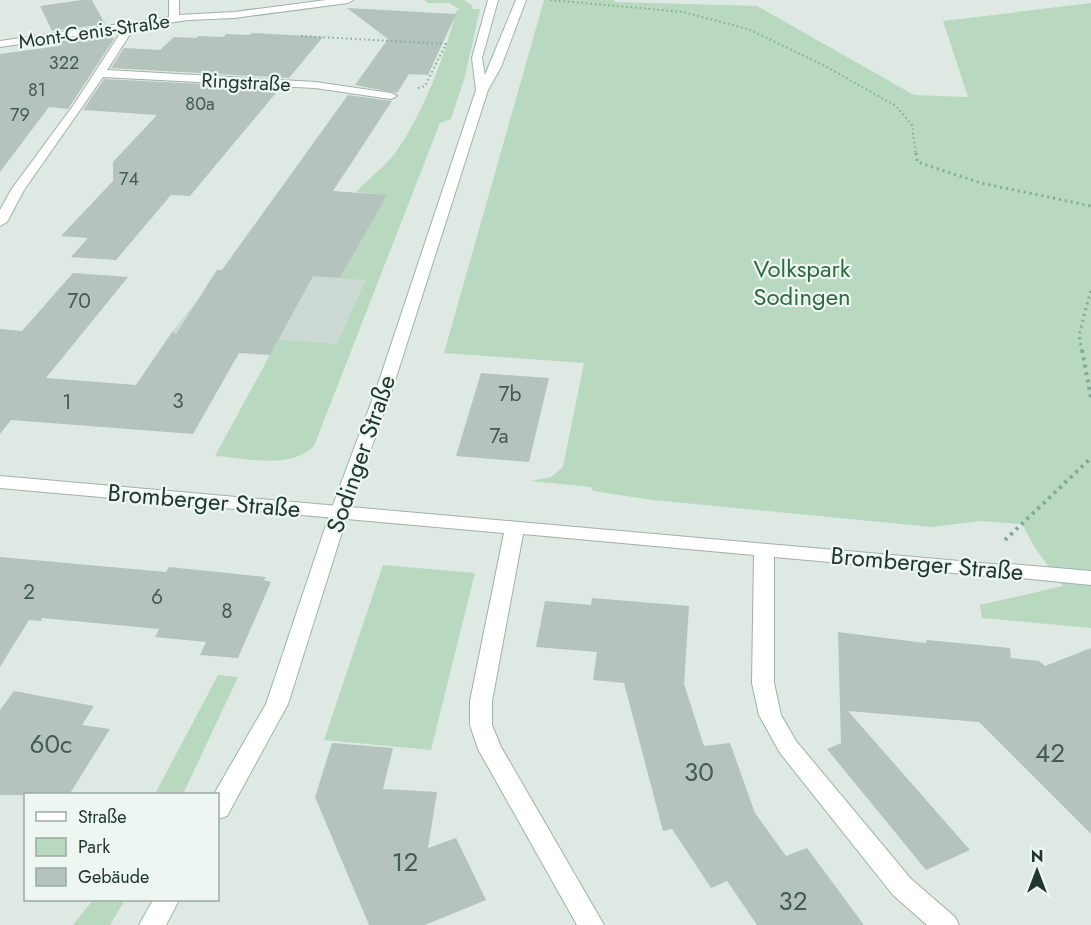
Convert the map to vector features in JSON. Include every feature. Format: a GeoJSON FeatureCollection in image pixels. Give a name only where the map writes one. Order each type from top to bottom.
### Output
{"type":"FeatureCollection","features":[{"type":"Feature","properties":{"kind":"street"},"geometry":{"type":"LineString","coordinates":[[174,0],[174,20]]}},
{"type":"Feature","properties":{"kind":"street","name":"Mont-Cenis-Straße"},"geometry":{"type":"LineString","coordinates":[[0,44],[174,20],[210,10],[284,0]]}},
{"type":"Feature","properties":{"kind":"street","name":"Mont-Cenis-Straße"},"geometry":{"type":"LineString","coordinates":[[188,17],[234,15],[348,0]]}},
{"type":"Feature","properties":{"kind":"street","name":"Sodinger Straße"},"geometry":{"type":"LineString","coordinates":[[482,90],[477,58],[493,0]]}},
{"type":"Feature","properties":{"kind":"street","name":"Sodinger Straße"},"geometry":{"type":"LineString","coordinates":[[219,807],[277,704],[339,513],[385,387],[482,90],[496,67],[520,0]]}},
{"type":"Feature","properties":{"kind":"street"},"geometry":{"type":"LineString","coordinates":[[0,222],[18,190],[130,26]]}},
{"type":"Feature","properties":{"kind":"street","name":"Ringstraße"},"geometry":{"type":"LineString","coordinates":[[100,73],[315,86],[391,96]]}},
{"type":"Feature","properties":{"kind":"street","name":"Bromberger Straße"},"geometry":{"type":"LineString","coordinates":[[0,482],[1091,578]]}},
{"type":"Feature","properties":{"kind":"street"},"geometry":{"type":"LineString","coordinates":[[515,528],[481,701],[481,724],[490,749],[591,925]]}},
{"type":"Feature","properties":{"kind":"street"},"geometry":{"type":"LineString","coordinates":[[764,549],[763,683],[770,715],[788,747],[902,887],[946,925]]}},
{"type":"Feature","properties":{"kind":"street"},"geometry":{"type":"LineString","coordinates":[[152,925],[165,901]]}},
{"type":"Feature","properties":{"kind":"path"},"geometry":{"type":"LineString","coordinates":[[550,0],[683,12],[748,29],[825,66],[896,106],[912,125],[917,162],[981,183],[1091,206]]}},
{"type":"Feature","properties":{"kind":"path"},"geometry":{"type":"LineString","coordinates":[[297,36],[446,44],[425,86],[391,96]]}},
{"type":"Feature","properties":{"kind":"path"},"geometry":{"type":"LineString","coordinates":[[1091,289],[1079,335],[1091,398]]}},
{"type":"Feature","properties":{"kind":"path"},"geometry":{"type":"LineString","coordinates":[[1009,571],[1005,539],[1091,458]]}},
{"type":"Feature","properties":{"kind":"shaded area"},"geometry":{"type":"Polygon","coordinates":[[[281,188],[387,195],[340,277],[365,279],[337,345],[172,332],[208,287],[206,286],[217,270],[222,270],[281,188]]]}},
{"type":"Feature","properties":{"kind":"green space"},"geometry":{"type":"Polygon","coordinates":[[[425,0],[464,0],[472,5],[473,9],[480,9],[465,76],[451,119],[440,123],[314,446],[293,458],[280,460],[215,456],[278,340],[337,344],[365,280],[340,278],[386,195],[356,192],[392,157],[406,137],[432,84],[456,11],[459,9],[449,3],[428,3],[425,0]]]}},
{"type":"Feature","properties":{"kind":"green space","name":"Volkspark Sodingen"},"geometry":{"type":"Polygon","coordinates":[[[544,0],[613,0],[616,2],[757,6],[914,95],[968,97],[943,21],[1091,3],[1091,628],[982,618],[980,605],[1063,586],[1035,548],[1022,524],[981,521],[932,527],[653,500],[593,491],[591,487],[531,481],[551,477],[563,467],[584,363],[444,353],[544,0]]]}},
{"type":"Feature","properties":{"kind":"green space"},"geometry":{"type":"Polygon","coordinates":[[[383,565],[475,573],[431,750],[324,740],[383,565]]]}},
{"type":"Feature","properties":{"kind":"green space"},"geometry":{"type":"Polygon","coordinates":[[[218,675],[238,677],[183,793],[156,793],[218,675]]]}},
{"type":"Feature","properties":{"kind":"green space"},"geometry":{"type":"Polygon","coordinates":[[[92,901],[124,901],[110,925],[73,925],[92,901]]]}},
{"type":"Feature","properties":{"kind":"building"},"geometry":{"type":"Polygon","coordinates":[[[92,0],[105,24],[52,31],[40,6],[92,0]]]}},
{"type":"Feature","properties":{"kind":"building"},"geometry":{"type":"Polygon","coordinates":[[[347,8],[456,14],[428,75],[409,74],[397,93],[355,85],[388,39],[347,8]]]}},
{"type":"Feature","properties":{"kind":"building"},"geometry":{"type":"Polygon","coordinates":[[[110,33],[114,39],[68,109],[49,107],[0,172],[0,54],[59,46],[57,41],[110,33]]]}},
{"type":"Feature","properties":{"kind":"building"},"geometry":{"type":"Polygon","coordinates":[[[252,33],[323,37],[289,78],[111,68],[124,48],[160,50],[174,37],[224,37],[226,34],[250,35],[252,33]]]}},
{"type":"Feature","properties":{"kind":"building"},"geometry":{"type":"Polygon","coordinates":[[[104,79],[280,88],[190,196],[171,195],[116,260],[71,257],[88,238],[61,236],[113,181],[113,162],[157,115],[83,110],[104,79]]]}},
{"type":"Feature","properties":{"kind":"building"},"geometry":{"type":"Polygon","coordinates":[[[348,95],[392,101],[333,191],[387,195],[340,278],[313,276],[270,355],[239,353],[193,434],[11,420],[0,434],[0,329],[22,331],[73,273],[128,277],[46,378],[136,385],[172,332],[177,333],[217,270],[222,270],[348,95]]]}},
{"type":"Feature","properties":{"kind":"building"},"geometry":{"type":"Polygon","coordinates":[[[481,373],[549,378],[529,462],[456,456],[481,373]]]}},
{"type":"Feature","properties":{"kind":"building"},"geometry":{"type":"Polygon","coordinates":[[[0,557],[166,572],[169,567],[266,577],[264,580],[271,582],[238,658],[200,655],[206,642],[155,637],[159,629],[42,618],[41,621],[29,620],[0,667],[0,557]]]}},
{"type":"Feature","properties":{"kind":"building"},"geometry":{"type":"Polygon","coordinates":[[[592,598],[689,606],[684,684],[704,746],[730,743],[755,813],[786,856],[807,848],[864,925],[757,925],[727,881],[711,888],[672,829],[663,831],[624,683],[593,680],[597,652],[536,647],[545,601],[591,605],[592,598]]]}},
{"type":"Feature","properties":{"kind":"building"},"geometry":{"type":"Polygon","coordinates":[[[838,632],[925,643],[927,640],[1010,648],[1011,658],[1039,661],[1045,666],[1091,648],[1091,834],[979,722],[848,711],[970,850],[926,870],[827,749],[841,743],[838,632]]]}},
{"type":"Feature","properties":{"kind":"building"},"geometry":{"type":"Polygon","coordinates":[[[14,691],[94,706],[82,725],[110,729],[70,793],[0,795],[0,710],[14,691]]]}},
{"type":"Feature","properties":{"kind":"building"},"geometry":{"type":"Polygon","coordinates":[[[332,743],[393,748],[383,789],[437,792],[428,848],[456,838],[486,900],[425,925],[369,925],[315,797],[332,743]]]}}]}
